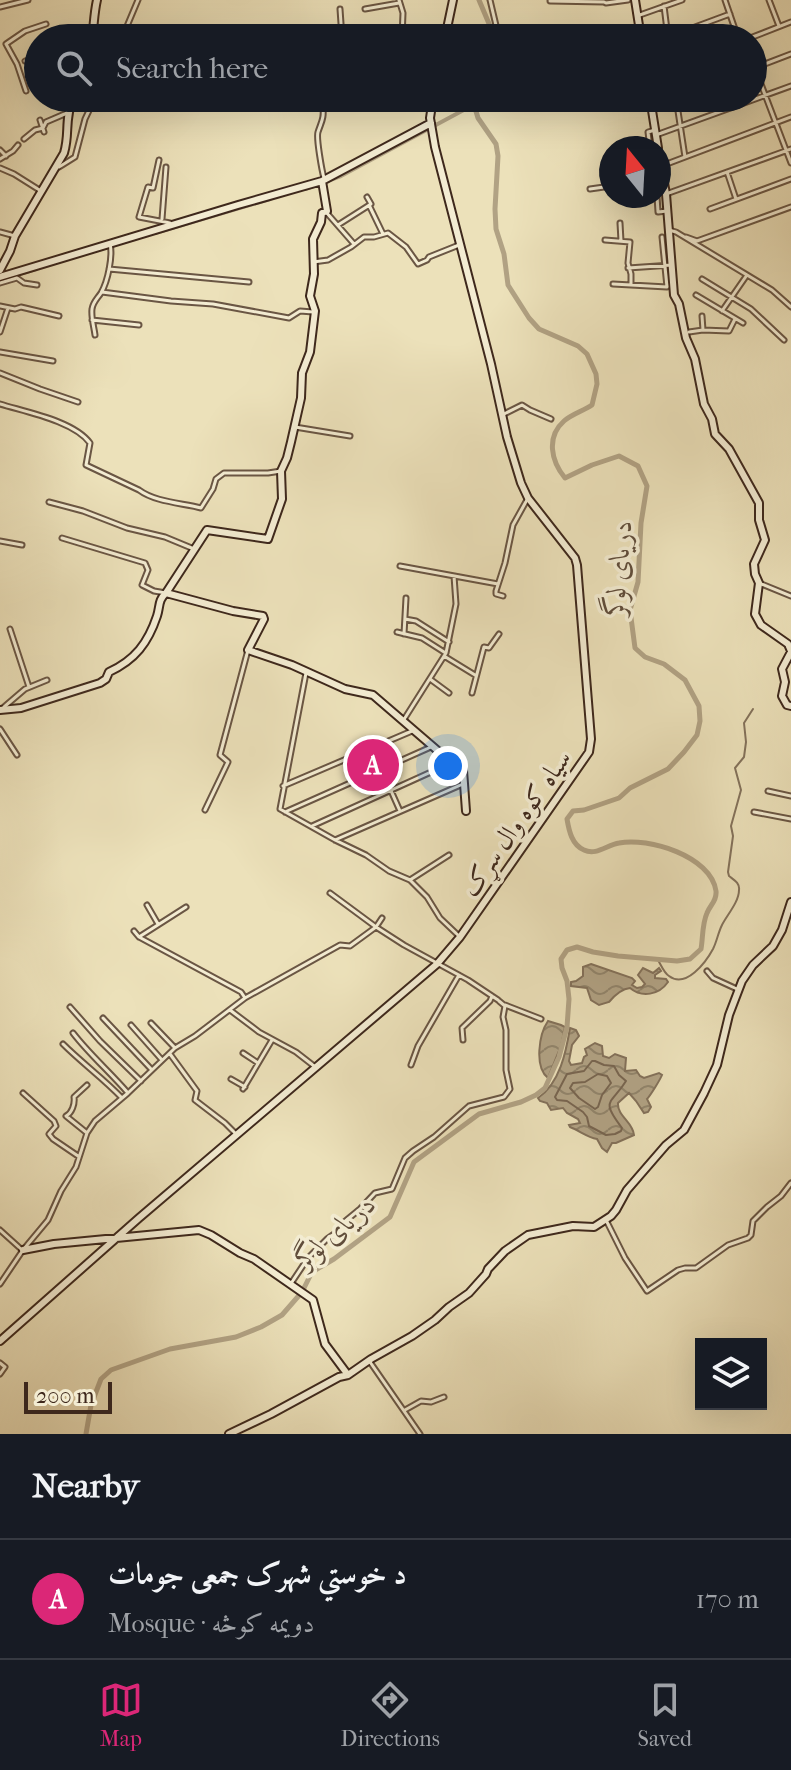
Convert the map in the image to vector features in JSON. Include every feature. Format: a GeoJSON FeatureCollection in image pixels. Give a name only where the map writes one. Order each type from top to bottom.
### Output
{"type":"FeatureCollection","features":[{"type":"Feature","properties":{"kind":"street"},"geometry":{"type":"LineString","coordinates":[[0,7],[28,0]]}},
{"type":"Feature","properties":{"kind":"street"},"geometry":{"type":"LineString","coordinates":[[94,24],[97,0]]}},
{"type":"Feature","properties":{"kind":"street"},"geometry":{"type":"LineString","coordinates":[[128,24],[138,0]]}},
{"type":"Feature","properties":{"kind":"street"},"geometry":{"type":"LineString","coordinates":[[448,24],[453,0]]}},
{"type":"Feature","properties":{"kind":"street"},"geometry":{"type":"LineString","coordinates":[[490,0],[496,24]]}},
{"type":"Feature","properties":{"kind":"street"},"geometry":{"type":"LineString","coordinates":[[550,1],[606,3],[628,0]]}},
{"type":"Feature","properties":{"kind":"street"},"geometry":{"type":"LineString","coordinates":[[635,0],[638,24]]}},
{"type":"Feature","properties":{"kind":"street"},"geometry":{"type":"LineString","coordinates":[[637,16],[682,0]]}},
{"type":"Feature","properties":{"kind":"street"},"geometry":{"type":"LineString","coordinates":[[725,0],[733,24]]}},
{"type":"Feature","properties":{"kind":"street"},"geometry":{"type":"LineString","coordinates":[[769,0],[779,27]]}},
{"type":"Feature","properties":{"kind":"street"},"geometry":{"type":"LineString","coordinates":[[365,9],[399,1],[403,24]]}},
{"type":"Feature","properties":{"kind":"street"},"geometry":{"type":"LineString","coordinates":[[664,6],[666,24]]}},
{"type":"Feature","properties":{"kind":"street"},"geometry":{"type":"LineString","coordinates":[[340,9],[341,24]]}},
{"type":"Feature","properties":{"kind":"street"},"geometry":{"type":"LineString","coordinates":[[704,24],[730,14]]}},
{"type":"Feature","properties":{"kind":"street"},"geometry":{"type":"LineString","coordinates":[[767,32],[791,22]]}},
{"type":"Feature","properties":{"kind":"street"},"geometry":{"type":"LineString","coordinates":[[24,32],[6,44],[24,85]]}},
{"type":"Feature","properties":{"kind":"street"},"geometry":{"type":"LineString","coordinates":[[767,62],[791,54]]}},
{"type":"Feature","properties":{"kind":"street"},"geometry":{"type":"LineString","coordinates":[[767,95],[791,86]]}},
{"type":"Feature","properties":{"kind":"street"},"geometry":{"type":"LineString","coordinates":[[767,101],[789,150],[791,163]]}},
{"type":"Feature","properties":{"kind":"street"},"geometry":{"type":"LineString","coordinates":[[56,168],[75,157],[88,112]]}},
{"type":"Feature","properties":{"kind":"street"},"geometry":{"type":"LineString","coordinates":[[324,112],[317,134],[326,212],[354,244]]}},
{"type":"Feature","properties":{"kind":"street","name":"سیاه کوه وال سړک"},"geometry":{"type":"LineString","coordinates":[[0,1341],[314,1066],[437,964],[460,937],[587,757],[591,746],[577,565],[575,558],[528,498],[521,483],[460,245],[430,112]]}},
{"type":"Feature","properties":{"kind":"street"},"geometry":{"type":"LineString","coordinates":[[652,112],[656,136]]}},
{"type":"Feature","properties":{"kind":"street"},"geometry":{"type":"LineString","coordinates":[[678,112],[685,157]]}},
{"type":"Feature","properties":{"kind":"street"},"geometry":{"type":"LineString","coordinates":[[648,136],[648,132],[680,127],[721,112]]}},
{"type":"Feature","properties":{"kind":"street"},"geometry":{"type":"LineString","coordinates":[[0,270],[15,236],[64,153],[67,113],[46,122],[44,130]]}},
{"type":"Feature","properties":{"kind":"street"},"geometry":{"type":"LineString","coordinates":[[671,162],[791,117]]}},
{"type":"Feature","properties":{"kind":"street"},"geometry":{"type":"LineString","coordinates":[[40,120],[44,130]]}},
{"type":"Feature","properties":{"kind":"street"},"geometry":{"type":"LineString","coordinates":[[0,280],[172,225],[323,182],[431,125]]}},
{"type":"Feature","properties":{"kind":"street"},"geometry":{"type":"LineString","coordinates":[[24,139],[35,130],[44,130]]}},
{"type":"Feature","properties":{"kind":"street"},"geometry":{"type":"LineString","coordinates":[[0,159],[18,145]]}},
{"type":"Feature","properties":{"kind":"street"},"geometry":{"type":"LineString","coordinates":[[0,150],[6,156]]}},
{"type":"Feature","properties":{"kind":"street"},"geometry":{"type":"LineString","coordinates":[[671,192],[789,150]]}},
{"type":"Feature","properties":{"kind":"street"},"geometry":{"type":"LineString","coordinates":[[159,160],[153,188],[148,187],[139,217],[172,225]]}},
{"type":"Feature","properties":{"kind":"street"},"geometry":{"type":"LineString","coordinates":[[162,221],[166,167]]}},
{"type":"Feature","properties":{"kind":"street"},"geometry":{"type":"LineString","coordinates":[[0,168],[41,191]]}},
{"type":"Feature","properties":{"kind":"street"},"geometry":{"type":"LineString","coordinates":[[727,172],[737,200]]}},
{"type":"Feature","properties":{"kind":"street"},"geometry":{"type":"LineString","coordinates":[[710,209],[791,179]]}},
{"type":"Feature","properties":{"kind":"street"},"geometry":{"type":"LineString","coordinates":[[590,189],[599,188]]}},
{"type":"Feature","properties":{"kind":"street"},"geometry":{"type":"LineString","coordinates":[[367,197],[383,234]]}},
{"type":"Feature","properties":{"kind":"street"},"geometry":{"type":"LineString","coordinates":[[338,225],[369,205]]}},
{"type":"Feature","properties":{"kind":"street"},"geometry":{"type":"LineString","coordinates":[[672,231],[697,241],[791,207]]}},
{"type":"Feature","properties":{"kind":"street"},"geometry":{"type":"LineString","coordinates":[[658,208],[658,212],[667,211]]}},
{"type":"Feature","properties":{"kind":"street"},"geometry":{"type":"LineString","coordinates":[[613,284],[667,287],[672,231],[667,208]]}},
{"type":"Feature","properties":{"kind":"street"},"geometry":{"type":"LineString","coordinates":[[1,710],[21,708],[100,683],[109,672],[120,667],[142,648],[157,615],[161,597],[207,530],[268,539],[282,499],[281,471],[295,427],[302,373],[310,352],[315,312],[310,296],[314,274],[313,239],[322,213],[326,212]]}},
{"type":"Feature","properties":{"kind":"street"},"geometry":{"type":"LineString","coordinates":[[620,223],[621,241]]}},
{"type":"Feature","properties":{"kind":"street"},"geometry":{"type":"LineString","coordinates":[[672,231],[772,290],[791,307]]}},
{"type":"Feature","properties":{"kind":"street"},"geometry":{"type":"LineString","coordinates":[[0,232],[15,236]]}},
{"type":"Feature","properties":{"kind":"street"},"geometry":{"type":"LineString","coordinates":[[313,262],[328,260],[364,237],[388,233],[399,240],[418,264],[460,245]]}},
{"type":"Feature","properties":{"kind":"street"},"geometry":{"type":"LineString","coordinates":[[662,237],[674,295],[695,359],[704,404],[715,434],[729,449],[759,503],[759,520],[765,540],[754,567],[759,583],[756,617],[791,650],[782,669],[788,682],[783,699],[791,706]]}},
{"type":"Feature","properties":{"kind":"street"},"geometry":{"type":"LineString","coordinates":[[605,240],[630,242],[628,268],[631,284]]}},
{"type":"Feature","properties":{"kind":"street"},"geometry":{"type":"LineString","coordinates":[[95,335],[92,305],[102,292],[109,269],[111,245]]}},
{"type":"Feature","properties":{"kind":"street"},"geometry":{"type":"LineString","coordinates":[[628,268],[669,265]]}},
{"type":"Feature","properties":{"kind":"street"},"geometry":{"type":"LineString","coordinates":[[109,269],[249,282]]}},
{"type":"Feature","properties":{"kind":"street"},"geometry":{"type":"LineString","coordinates":[[722,311],[747,275]]}},
{"type":"Feature","properties":{"kind":"street"},"geometry":{"type":"LineString","coordinates":[[0,280],[17,278],[24,283],[37,285]]}},
{"type":"Feature","properties":{"kind":"street"},"geometry":{"type":"LineString","coordinates":[[702,279],[751,309],[784,340]]}},
{"type":"Feature","properties":{"kind":"street"},"geometry":{"type":"LineString","coordinates":[[102,292],[213,304],[289,318],[300,311],[315,312]]}},
{"type":"Feature","properties":{"kind":"street"},"geometry":{"type":"LineString","coordinates":[[696,295],[743,323]]}},
{"type":"Feature","properties":{"kind":"street"},"geometry":{"type":"LineString","coordinates":[[0,306],[21,307],[59,316]]}},
{"type":"Feature","properties":{"kind":"street"},"geometry":{"type":"LineString","coordinates":[[0,332],[8,308]]}},
{"type":"Feature","properties":{"kind":"street"},"geometry":{"type":"LineString","coordinates":[[702,316],[703,330]]}},
{"type":"Feature","properties":{"kind":"street"},"geometry":{"type":"LineString","coordinates":[[689,332],[729,331],[735,319]]}},
{"type":"Feature","properties":{"kind":"street"},"geometry":{"type":"LineString","coordinates":[[92,320],[139,325]]}},
{"type":"Feature","properties":{"kind":"street"},"geometry":{"type":"LineString","coordinates":[[0,352],[53,361]]}},
{"type":"Feature","properties":{"kind":"street"},"geometry":{"type":"LineString","coordinates":[[0,373],[78,402]]}},
{"type":"Feature","properties":{"kind":"street"},"geometry":{"type":"LineString","coordinates":[[0,404],[66,425],[90,443],[86,465],[143,494],[164,500],[201,508],[216,479],[224,473],[281,471]]}},
{"type":"Feature","properties":{"kind":"street"},"geometry":{"type":"LineString","coordinates":[[502,415],[522,405],[551,419]]}},
{"type":"Feature","properties":{"kind":"street"},"geometry":{"type":"LineString","coordinates":[[295,427],[350,436]]}},
{"type":"Feature","properties":{"kind":"street"},"geometry":{"type":"LineString","coordinates":[[503,596],[496,594],[513,525],[528,498]]}},
{"type":"Feature","properties":{"kind":"street"},"geometry":{"type":"LineString","coordinates":[[49,502],[165,537],[194,549]]}},
{"type":"Feature","properties":{"kind":"street"},"geometry":{"type":"LineString","coordinates":[[62,538],[145,563],[148,570],[142,585],[154,591],[263,616],[243,662],[220,755],[228,762],[205,810]]}},
{"type":"Feature","properties":{"kind":"street"},"geometry":{"type":"LineString","coordinates":[[0,541],[22,545]]}},
{"type":"Feature","properties":{"kind":"street"},"geometry":{"type":"LineString","coordinates":[[400,566],[498,584]]}},
{"type":"Feature","properties":{"kind":"street"},"geometry":{"type":"LineString","coordinates":[[403,721],[445,655],[456,604],[454,576]]}},
{"type":"Feature","properties":{"kind":"street"},"geometry":{"type":"LineString","coordinates":[[759,583],[791,596]]}},
{"type":"Feature","properties":{"kind":"street"},"geometry":{"type":"LineString","coordinates":[[404,634],[406,598]]}},
{"type":"Feature","properties":{"kind":"street"},"geometry":{"type":"LineString","coordinates":[[405,619],[416,621],[449,642]]}},
{"type":"Feature","properties":{"kind":"street"},"geometry":{"type":"LineString","coordinates":[[10,629],[29,687]]}},
{"type":"Feature","properties":{"kind":"street"},"geometry":{"type":"LineString","coordinates":[[397,632],[422,638],[475,676]]}},
{"type":"Feature","properties":{"kind":"street"},"geometry":{"type":"LineString","coordinates":[[472,693],[484,647],[489,648],[499,634]]}},
{"type":"Feature","properties":{"kind":"street"},"geometry":{"type":"LineString","coordinates":[[248,650],[292,665],[345,689],[373,695],[463,770],[466,811]]}},
{"type":"Feature","properties":{"kind":"street"},"geometry":{"type":"LineString","coordinates":[[306,672],[279,807],[410,880],[427,897],[440,918],[460,937]]}},
{"type":"Feature","properties":{"kind":"street"},"geometry":{"type":"LineString","coordinates":[[430,679],[449,693]]}},
{"type":"Feature","properties":{"kind":"street"},"geometry":{"type":"LineString","coordinates":[[1,710],[29,687],[47,680]]}},
{"type":"Feature","properties":{"kind":"street"},"geometry":{"type":"LineString","coordinates":[[0,729],[17,755]]}},
{"type":"Feature","properties":{"kind":"street"},"geometry":{"type":"LineString","coordinates":[[283,786],[415,730]]}},
{"type":"Feature","properties":{"kind":"street"},"geometry":{"type":"LineString","coordinates":[[285,812],[432,746]]}},
{"type":"Feature","properties":{"kind":"street"},"geometry":{"type":"LineString","coordinates":[[372,748],[400,811]]}},
{"type":"Feature","properties":{"kind":"street"},"geometry":{"type":"LineString","coordinates":[[312,826],[452,763]]}},
{"type":"Feature","properties":{"kind":"street"},"geometry":{"type":"LineString","coordinates":[[335,840],[464,783]]}},
{"type":"Feature","properties":{"kind":"street"},"geometry":{"type":"LineString","coordinates":[[768,791],[791,796]]}},
{"type":"Feature","properties":{"kind":"street"},"geometry":{"type":"LineString","coordinates":[[754,812],[791,819]]}},
{"type":"Feature","properties":{"kind":"street"},"geometry":{"type":"LineString","coordinates":[[410,880],[449,855]]}},
{"type":"Feature","properties":{"kind":"street"},"geometry":{"type":"LineString","coordinates":[[292,1286],[308,1258],[340,1230],[343,1223],[375,1193],[392,1189],[405,1158],[469,1106],[504,1097],[510,1089],[506,1070],[505,1006],[459,975],[376,927],[330,893]]}},
{"type":"Feature","properties":{"kind":"street"},"geometry":{"type":"LineString","coordinates":[[229,1434],[348,1375],[412,1336],[469,1293],[505,1251],[528,1235],[573,1226],[594,1227],[606,1220],[666,1145],[684,1130],[717,1065],[729,1015],[744,978],[776,942],[791,902]]}},
{"type":"Feature","properties":{"kind":"street"},"geometry":{"type":"LineString","coordinates":[[147,905],[158,924]]}},
{"type":"Feature","properties":{"kind":"street"},"geometry":{"type":"LineString","coordinates":[[139,937],[186,907]]}},
{"type":"Feature","properties":{"kind":"street"},"geometry":{"type":"LineString","coordinates":[[0,1284],[48,1220],[76,1167],[87,1133],[95,1121],[175,1048],[245,998],[340,945],[350,946],[376,927],[382,918]]}},
{"type":"Feature","properties":{"kind":"street"},"geometry":{"type":"LineString","coordinates":[[134,931],[139,937],[241,992],[245,998]]}},
{"type":"Feature","properties":{"kind":"street"},"geometry":{"type":"LineString","coordinates":[[707,971],[713,978],[739,990]]}},
{"type":"Feature","properties":{"kind":"street"},"geometry":{"type":"LineString","coordinates":[[411,1065],[418,1046],[459,975]]}},
{"type":"Feature","properties":{"kind":"street"},"geometry":{"type":"LineString","coordinates":[[463,1040],[462,1028],[492,996]]}},
{"type":"Feature","properties":{"kind":"street"},"geometry":{"type":"LineString","coordinates":[[499,1001],[541,1019]]}},
{"type":"Feature","properties":{"kind":"street"},"geometry":{"type":"LineString","coordinates":[[70,1007],[141,1081]]}},
{"type":"Feature","properties":{"kind":"street"},"geometry":{"type":"LineString","coordinates":[[230,1010],[314,1066]]}},
{"type":"Feature","properties":{"kind":"street"},"geometry":{"type":"LineString","coordinates":[[103,1018],[152,1070]]}},
{"type":"Feature","properties":{"kind":"street"},"geometry":{"type":"LineString","coordinates":[[151,1023],[175,1048]]}},
{"type":"Feature","properties":{"kind":"street"},"geometry":{"type":"LineString","coordinates":[[131,1025],[162,1060]]}},
{"type":"Feature","properties":{"kind":"street"},"geometry":{"type":"LineString","coordinates":[[73,1033],[128,1093]]}},
{"type":"Feature","properties":{"kind":"street"},"geometry":{"type":"LineString","coordinates":[[231,1079],[244,1088],[272,1040]]}},
{"type":"Feature","properties":{"kind":"street"},"geometry":{"type":"LineString","coordinates":[[63,1044],[122,1098]]}},
{"type":"Feature","properties":{"kind":"street"},"geometry":{"type":"LineString","coordinates":[[243,1053],[258,1063]]}},
{"type":"Feature","properties":{"kind":"street"},"geometry":{"type":"LineString","coordinates":[[170,1054],[197,1091],[195,1100],[236,1134]]}},
{"type":"Feature","properties":{"kind":"street"},"geometry":{"type":"LineString","coordinates":[[87,1085],[74,1097],[75,1102],[66,1116],[87,1133]]}},
{"type":"Feature","properties":{"kind":"street"},"geometry":{"type":"LineString","coordinates":[[23,1093],[55,1122],[49,1134],[53,1139],[78,1156]]}},
{"type":"Feature","properties":{"kind":"street"},"geometry":{"type":"LineString","coordinates":[[606,1220],[625,1258],[647,1291],[678,1270],[696,1268],[728,1245],[748,1238],[753,1221],[791,1183]]}},
{"type":"Feature","properties":{"kind":"street"},"geometry":{"type":"LineString","coordinates":[[0,1230],[23,1250]]}},
{"type":"Feature","properties":{"kind":"street"},"geometry":{"type":"LineString","coordinates":[[23,1250],[54,1244],[199,1230],[254,1259],[309,1297],[316,1306],[325,1344],[348,1375]]}},
{"type":"Feature","properties":{"kind":"street"},"geometry":{"type":"LineString","coordinates":[[0,1276],[5,1280]]}},
{"type":"Feature","properties":{"kind":"street"},"geometry":{"type":"LineString","coordinates":[[369,1360],[420,1434]]}},
{"type":"Feature","properties":{"kind":"street"},"geometry":{"type":"LineString","coordinates":[[0,1363],[5,1367],[0,1374]]}},
{"type":"Feature","properties":{"kind":"street"},"geometry":{"type":"LineString","coordinates":[[405,1410],[421,1401],[431,1402],[444,1397]]}},
{"type":"Feature","properties":{"kind":"water"},"geometry":{"type":"Polygon","coordinates":[[[591,964],[632,978],[635,981],[632,985],[637,988],[645,984],[638,975],[643,968],[653,973],[659,968],[661,971],[655,978],[668,982],[650,994],[627,989],[599,1005],[591,1000],[587,988],[571,986],[571,982],[583,976],[583,967],[591,964]]]}},
{"type":"Feature","properties":{"kind":"water"},"geometry":{"type":"Polygon","coordinates":[[[548,1021],[565,1027],[548,1078],[541,1066],[539,1050],[548,1021]]]}},
{"type":"Feature","properties":{"kind":"water"},"geometry":{"type":"Polygon","coordinates":[[[570,1028],[576,1030],[579,1036],[572,1045],[571,1065],[582,1063],[587,1055],[585,1049],[595,1043],[602,1046],[603,1056],[609,1058],[615,1054],[626,1058],[625,1071],[636,1070],[644,1078],[659,1073],[662,1075],[647,1099],[651,1107],[648,1112],[644,1113],[629,1093],[618,1103],[634,1135],[612,1143],[607,1152],[597,1139],[570,1127],[580,1123],[578,1119],[563,1108],[551,1110],[547,1103],[538,1098],[557,1076],[570,1028]]]}},
{"type":"Feature","properties":{"kind":"waterway","name":"دریای لوگر"},"geometry":{"type":"LineString","coordinates":[[479,0],[489,24]]}},
{"type":"Feature","properties":{"kind":"waterway"},"geometry":{"type":"LineString","coordinates":[[305,189],[341,176],[460,112]]}},
{"type":"Feature","properties":{"kind":"waterway","name":"دریای لوگر"},"geometry":{"type":"LineString","coordinates":[[86,1434],[91,1405],[101,1379],[111,1370],[170,1349],[236,1337],[282,1315],[302,1292],[312,1272],[390,1217],[414,1162],[479,1114],[521,1102],[545,1088],[559,1057],[567,1027],[569,999],[561,959],[567,950],[577,947],[618,956],[677,961],[690,959],[701,949],[705,917],[716,894],[712,879],[703,868],[676,852],[646,843],[619,843],[588,852],[577,845],[569,828],[567,819],[573,811],[619,798],[630,788],[668,769],[697,735],[699,706],[685,680],[635,648],[630,610],[638,582],[641,523],[647,486],[638,466],[619,456],[565,478],[556,464],[552,449],[558,427],[592,405],[596,374],[587,354],[578,346],[539,329],[508,285],[504,254],[496,229],[496,144],[476,112]]}},
{"type":"Feature","properties":{"kind":"waterway"},"geometry":{"type":"LineString","coordinates":[[155,233],[270,199]]}},
{"type":"Feature","properties":{"kind":"waterway"},"geometry":{"type":"LineString","coordinates":[[0,280],[36,269]]}},
{"type":"Feature","properties":{"kind":"waterway"},"geometry":{"type":"LineString","coordinates":[[658,960],[669,976],[675,979],[689,977],[706,961],[737,899],[739,885],[728,872],[733,836],[731,826],[741,790],[735,768],[744,757],[744,723],[753,709]]}},
{"type":"Feature","properties":{"kind":"place","name":"د خوستي شهرک جمعی جومات"},"geometry":{"type":"Point","coordinates":[373,765]}}]}
